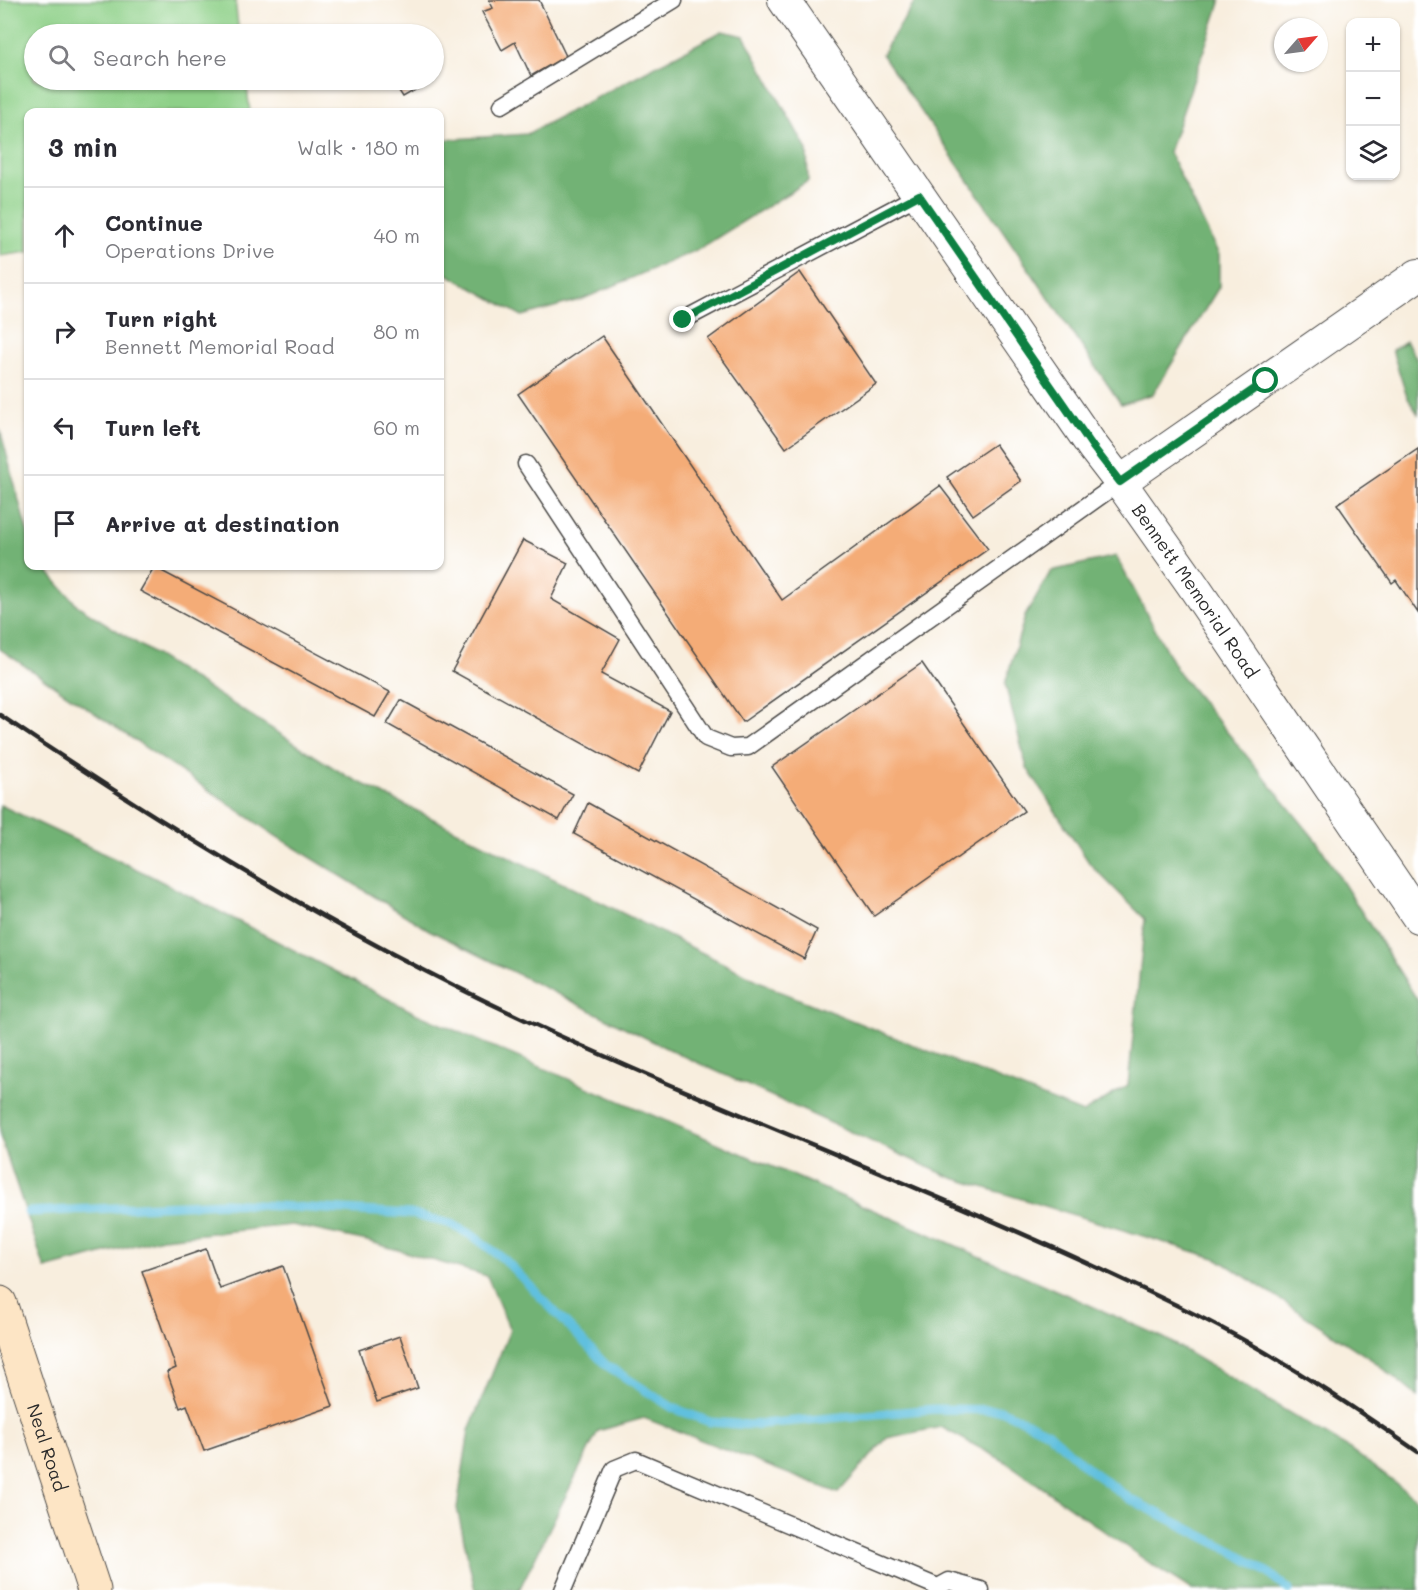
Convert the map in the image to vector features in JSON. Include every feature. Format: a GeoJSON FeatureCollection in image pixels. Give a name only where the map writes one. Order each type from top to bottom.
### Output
{"type":"FeatureCollection","features":[{"type":"Feature","properties":{"kind":"street","name":"Bennett Memorial Road"},"geometry":{"type":"LineString","coordinates":[[784,0],[1093,447],[1120,482],[1418,917]]}},
{"type":"Feature","properties":{"kind":"street"},"geometry":{"type":"LineString","coordinates":[[1120,482],[1418,275]]}},
{"type":"Feature","properties":{"kind":"street","name":"Neal Road"},"geometry":{"type":"LineString","coordinates":[[0,1303],[6,1338],[94,1590]]}},
{"type":"Feature","properties":{"kind":"lane"},"geometry":{"type":"LineString","coordinates":[[502,105],[674,0]]}},
{"type":"Feature","properties":{"kind":"lane"},"geometry":{"type":"LineString","coordinates":[[683,320],[919,195]]}},
{"type":"Feature","properties":{"kind":"lane"},"geometry":{"type":"LineString","coordinates":[[526,464],[706,738],[731,748],[748,747],[1120,482]]}},
{"type":"Feature","properties":{"kind":"lane"},"geometry":{"type":"LineString","coordinates":[[563,1590],[614,1469],[636,1460],[937,1588],[949,1581],[981,1590]]}},
{"type":"Feature","properties":{"kind":"green space"},"geometry":{"type":"Polygon","coordinates":[[[0,0],[235,0],[238,24],[24,24],[24,90],[247,90],[250,108],[24,108],[24,253],[0,256],[0,0]]]}},
{"type":"Feature","properties":{"kind":"green space"},"geometry":{"type":"Polygon","coordinates":[[[916,0],[1221,0],[1169,152],[1219,255],[1219,287],[1153,394],[1121,404],[882,54],[916,0]]]}},
{"type":"Feature","properties":{"kind":"green space"},"geometry":{"type":"Polygon","coordinates":[[[722,31],[744,36],[807,150],[808,181],[699,249],[583,299],[522,316],[444,272],[444,140],[527,134],[722,31]]]}},
{"type":"Feature","properties":{"kind":"green space"},"geometry":{"type":"Polygon","coordinates":[[[1406,341],[1418,361],[1418,414],[1407,397],[1392,350],[1406,341]]]}},
{"type":"Feature","properties":{"kind":"green space"},"geometry":{"type":"Polygon","coordinates":[[[0,429],[24,520],[24,570],[46,570],[78,606],[345,775],[779,991],[1083,1113],[1128,1085],[1145,919],[1090,864],[1027,768],[1005,684],[1025,616],[1051,571],[1116,556],[1178,672],[1318,843],[1418,1001],[1418,1397],[1374,1361],[1218,1259],[950,1177],[674,1052],[429,930],[276,836],[0,649],[0,429]]]}},
{"type":"Feature","properties":{"kind":"green space"},"geometry":{"type":"Polygon","coordinates":[[[0,805],[147,874],[417,1014],[943,1240],[1164,1338],[1350,1449],[1418,1500],[1418,1590],[1192,1590],[1148,1562],[1006,1462],[941,1427],[887,1438],[838,1493],[644,1418],[598,1431],[519,1590],[475,1590],[457,1508],[469,1430],[510,1330],[487,1276],[367,1241],[292,1225],[162,1238],[45,1269],[0,1136],[0,805]]]}},
{"type":"Feature","properties":{"kind":"building"},"geometry":{"type":"Polygon","coordinates":[[[489,0],[539,0],[566,56],[531,76],[515,42],[502,50],[482,12],[493,8],[489,0]]]}},
{"type":"Feature","properties":{"kind":"building"},"geometry":{"type":"Polygon","coordinates":[[[398,90],[415,90],[403,97],[398,90]]]}},
{"type":"Feature","properties":{"kind":"building"},"geometry":{"type":"Polygon","coordinates":[[[800,272],[876,384],[786,448],[708,339],[800,272]]]}},
{"type":"Feature","properties":{"kind":"building"},"geometry":{"type":"Polygon","coordinates":[[[602,336],[782,600],[940,486],[988,549],[743,722],[518,394],[602,336]]]}},
{"type":"Feature","properties":{"kind":"building"},"geometry":{"type":"Polygon","coordinates":[[[995,444],[1021,481],[973,515],[947,477],[995,444]]]}},
{"type":"Feature","properties":{"kind":"building"},"geometry":{"type":"Polygon","coordinates":[[[1418,449],[1418,613],[1396,580],[1392,583],[1337,504],[1418,449]]]}},
{"type":"Feature","properties":{"kind":"building"},"geometry":{"type":"Polygon","coordinates":[[[523,540],[568,563],[551,599],[620,639],[601,674],[670,711],[638,774],[452,671],[523,540]]]}},
{"type":"Feature","properties":{"kind":"building"},"geometry":{"type":"Polygon","coordinates":[[[152,570],[160,570],[390,692],[375,717],[140,591],[152,570]]]}},
{"type":"Feature","properties":{"kind":"building"},"geometry":{"type":"Polygon","coordinates":[[[922,663],[1024,811],[874,916],[772,767],[922,663]]]}},
{"type":"Feature","properties":{"kind":"building"},"geometry":{"type":"Polygon","coordinates":[[[401,700],[573,794],[559,820],[387,724],[401,700]]]}},
{"type":"Feature","properties":{"kind":"building"},"geometry":{"type":"Polygon","coordinates":[[[588,803],[817,930],[804,959],[574,834],[588,803]]]}},
{"type":"Feature","properties":{"kind":"building"},"geometry":{"type":"Polygon","coordinates":[[[206,1249],[220,1289],[283,1266],[333,1406],[204,1451],[187,1405],[180,1408],[167,1372],[176,1368],[142,1271],[206,1249]]]}},
{"type":"Feature","properties":{"kind":"building"},"geometry":{"type":"Polygon","coordinates":[[[400,1336],[418,1388],[377,1402],[359,1350],[400,1336]]]}},
{"type":"Feature","properties":{"kind":"waterway"},"geometry":{"type":"LineString","coordinates":[[28,1212],[225,1203],[411,1214],[451,1224],[473,1236],[505,1260],[606,1365],[673,1408],[710,1422],[749,1425],[935,1409],[1001,1410],[1048,1432],[1087,1468],[1130,1499],[1236,1553],[1270,1574],[1289,1590]]}},
{"type":"Feature","properties":{"kind":"railway"},"geometry":{"type":"LineString","coordinates":[[0,715],[190,838],[386,951],[591,1050],[943,1199],[1170,1302],[1277,1359],[1418,1452]]}},
{"type":"Feature","properties":{"kind":"route"},"geometry":{"type":"LineString","coordinates":[[683,320],[919,195],[1093,447],[1120,482],[1266,381]]}}]}
